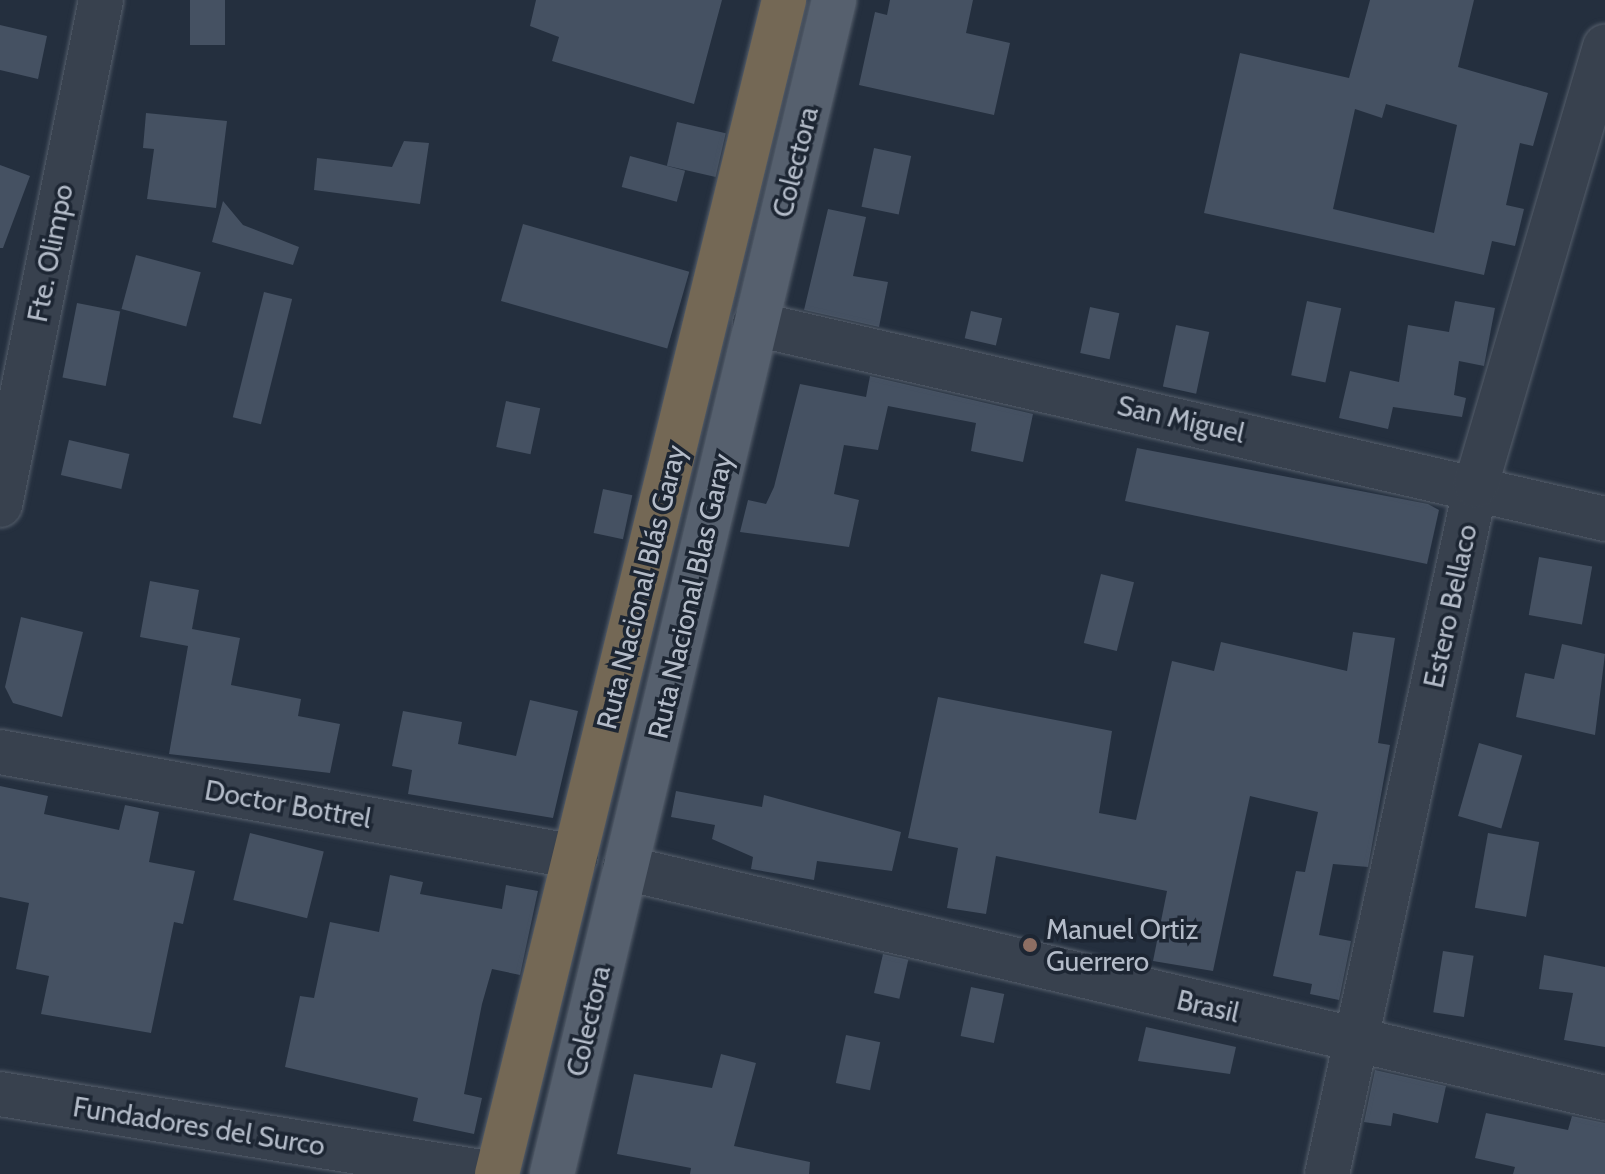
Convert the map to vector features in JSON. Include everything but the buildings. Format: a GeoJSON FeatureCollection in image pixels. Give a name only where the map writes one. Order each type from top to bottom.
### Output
{"type":"FeatureCollection","features":[{"type":"Feature","properties":{"kind":"highway","name":"Ruta Nacional Blás Garay"},"geometry":{"type":"LineString","coordinates":[[494,1174],[576,857],[784,0]]}},
{"type":"Feature","properties":{"kind":"main road","name":"Colectora"},"geometry":{"type":"LineString","coordinates":[[755,324],[834,0]]}},
{"type":"Feature","properties":{"kind":"main road","name":"Ruta Nacional Blas Garay"},"geometry":{"type":"LineString","coordinates":[[625,868],[755,324]]}},
{"type":"Feature","properties":{"kind":"main road","name":"Colectora"},"geometry":{"type":"LineString","coordinates":[[552,1174],[625,868]]}},
{"type":"Feature","properties":{"kind":"street","name":"Fte. Olimpo"},"geometry":{"type":"LineString","coordinates":[[0,505],[101,0]]}},
{"type":"Feature","properties":{"kind":"street","name":"Estero Bellaco"},"geometry":{"type":"LineString","coordinates":[[1327,1174],[1476,485],[1605,47]]}},
{"type":"Feature","properties":{"kind":"street","name":"San Miguel"},"geometry":{"type":"LineString","coordinates":[[755,324],[1476,485],[1605,519]]}},
{"type":"Feature","properties":{"kind":"street","name":"Doctor Bottrel"},"geometry":{"type":"LineString","coordinates":[[0,752],[576,857]]}},
{"type":"Feature","properties":{"kind":"street","name":"Brasil"},"geometry":{"type":"LineString","coordinates":[[625,868],[1605,1098]]}},
{"type":"Feature","properties":{"kind":"street","name":"Fundadores del Surco"},"geometry":{"type":"LineString","coordinates":[[0,1094],[494,1174]]}},
{"type":"Feature","properties":{"kind":"place","name":"Manuel Ortiz Guerrero"},"geometry":{"type":"Point","coordinates":[1030,945]}}]}
